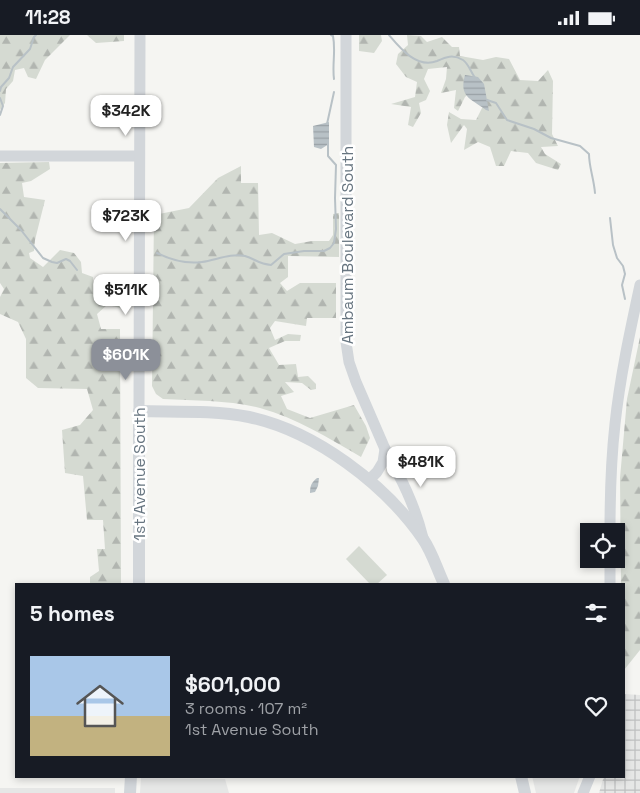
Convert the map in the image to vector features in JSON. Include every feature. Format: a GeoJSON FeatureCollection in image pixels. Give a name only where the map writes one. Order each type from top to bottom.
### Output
{"type":"FeatureCollection","features":[{"type":"Feature","properties":{"kind":"main road"},"geometry":{"type":"LineString","coordinates":[[139,411],[217,413],[250,417],[308,439],[369,480],[395,504],[423,540]]}},
{"type":"Feature","properties":{"kind":"main road","name":"1st Avenue South"},"geometry":{"type":"LineString","coordinates":[[139,411],[139,583]]}},
{"type":"Feature","properties":{"kind":"main road","name":"Ambaum Boulevard South"},"geometry":{"type":"LineString","coordinates":[[423,540],[444,583]]}},
{"type":"Feature","properties":{"kind":"main road"},"geometry":{"type":"LineString","coordinates":[[130,793],[131,778]]}},
{"type":"Feature","properties":{"kind":"main road"},"geometry":{"type":"LineString","coordinates":[[521,778],[525,793]]}},
{"type":"Feature","properties":{"kind":"street","name":"1st Avenue South"},"geometry":{"type":"LineString","coordinates":[[139,411],[140,35]]}},
{"type":"Feature","properties":{"kind":"street","name":"Ambaum Boulevard South"},"geometry":{"type":"LineString","coordinates":[[346,35],[346,342],[356,382],[385,449],[406,485],[417,514],[423,540]]}},
{"type":"Feature","properties":{"kind":"street"},"geometry":{"type":"LineString","coordinates":[[0,156],[139,156]]}},
{"type":"Feature","properties":{"kind":"street"},"geometry":{"type":"LineString","coordinates":[[610,523],[611,469],[615,424],[623,367],[640,285]]}},
{"type":"Feature","properties":{"kind":"street"},"geometry":{"type":"LineString","coordinates":[[369,480],[383,462],[385,449]]}},
{"type":"Feature","properties":{"kind":"street"},"geometry":{"type":"LineString","coordinates":[[610,568],[610,583]]}},
{"type":"Feature","properties":{"kind":"street"},"geometry":{"type":"LineString","coordinates":[[583,793],[589,778]]}},
{"type":"Feature","properties":{"kind":"shaded area"},"geometry":{"type":"Polygon","coordinates":[[[465,75],[478,77],[484,84],[489,111],[465,93],[465,75]]]}},
{"type":"Feature","properties":{"kind":"shaded area"},"geometry":{"type":"Polygon","coordinates":[[[329,122],[329,144],[321,149],[314,147],[313,126],[329,122]]]}},
{"type":"Feature","properties":{"kind":"shaded area"},"geometry":{"type":"Polygon","coordinates":[[[319,478],[318,486],[315,492],[310,493],[310,488],[319,478]]]}},
{"type":"Feature","properties":{"kind":"shaded area"},"geometry":{"type":"Polygon","coordinates":[[[625,694],[640,695],[640,793],[599,793],[603,778],[625,778],[625,694]]]}},
{"type":"Feature","properties":{"kind":"shaded area"},"geometry":{"type":"Polygon","coordinates":[[[141,778],[225,779],[229,793],[140,793],[141,778]]]}},
{"type":"Feature","properties":{"kind":"shaded area"},"geometry":{"type":"Polygon","coordinates":[[[532,778],[579,778],[574,793],[536,793],[532,778]]]}},
{"type":"Feature","properties":{"kind":"shaded area"},"geometry":{"type":"Polygon","coordinates":[[[0,788],[115,788],[115,793],[0,793],[0,788]]]}},
{"type":"Feature","properties":{"kind":"green space"},"geometry":{"type":"Polygon","coordinates":[[[0,35],[70,35],[45,60],[36,79],[28,77],[24,68],[15,70],[13,81],[6,89],[5,103],[0,110],[0,35]]]}},
{"type":"Feature","properties":{"kind":"green space"},"geometry":{"type":"Polygon","coordinates":[[[87,35],[124,35],[124,41],[96,43],[87,35]]]}},
{"type":"Feature","properties":{"kind":"green space"},"geometry":{"type":"Polygon","coordinates":[[[359,35],[381,35],[382,41],[374,53],[359,51],[359,35]]]}},
{"type":"Feature","properties":{"kind":"green space"},"geometry":{"type":"Polygon","coordinates":[[[407,35],[421,36],[427,42],[442,37],[452,47],[459,47],[460,56],[483,60],[496,57],[509,59],[520,80],[538,81],[548,70],[553,81],[552,134],[558,146],[541,147],[545,154],[561,164],[558,170],[536,163],[528,153],[511,151],[504,166],[496,166],[490,147],[478,142],[464,150],[467,129],[464,125],[451,143],[447,125],[449,112],[461,119],[476,120],[484,104],[476,87],[465,97],[458,111],[454,108],[456,90],[441,93],[446,79],[447,67],[428,69],[424,79],[430,91],[426,100],[419,103],[421,113],[413,127],[408,125],[411,107],[391,104],[415,97],[417,82],[406,77],[396,64],[398,54],[408,45],[407,35]]]}},
{"type":"Feature","properties":{"kind":"green space"},"geometry":{"type":"Polygon","coordinates":[[[49,162],[50,169],[31,181],[22,183],[24,197],[45,200],[34,251],[29,253],[30,258],[43,267],[60,250],[74,253],[81,262],[82,273],[93,277],[94,293],[107,296],[108,282],[122,278],[121,308],[107,305],[97,314],[101,329],[120,329],[121,583],[90,583],[90,577],[99,571],[97,549],[105,549],[103,520],[87,520],[83,476],[65,473],[62,430],[80,425],[93,410],[87,389],[38,388],[26,378],[26,339],[18,322],[0,314],[0,297],[4,289],[0,283],[0,163],[49,162]]]}},
{"type":"Feature","properties":{"kind":"green space"},"geometry":{"type":"Polygon","coordinates":[[[241,166],[241,183],[258,183],[259,235],[272,233],[295,244],[329,241],[333,235],[333,214],[339,213],[339,257],[288,256],[288,277],[280,283],[287,291],[300,283],[336,283],[336,318],[307,318],[306,326],[275,321],[270,328],[275,340],[288,334],[301,335],[300,341],[285,341],[269,348],[279,365],[296,364],[298,377],[308,376],[316,384],[316,389],[311,390],[302,383],[285,382],[294,392],[281,396],[287,409],[310,418],[354,405],[366,426],[370,438],[361,457],[312,429],[274,412],[236,403],[163,399],[156,394],[152,386],[154,215],[189,208],[218,178],[241,166]]]}},
{"type":"Feature","properties":{"kind":"green space"},"geometry":{"type":"Polygon","coordinates":[[[640,337],[640,650],[625,669],[625,583],[621,583],[621,568],[625,568],[625,523],[620,523],[620,478],[627,399],[640,337]]]}},
{"type":"Feature","properties":{"kind":"green space"},"geometry":{"type":"Polygon","coordinates":[[[359,546],[387,575],[378,583],[369,583],[346,559],[359,546]]]}},
{"type":"Feature","properties":{"kind":"waterway"},"geometry":{"type":"LineString","coordinates":[[0,91],[9,78],[13,67],[30,49],[36,35]]}},
{"type":"Feature","properties":{"kind":"waterway"},"geometry":{"type":"LineString","coordinates":[[331,35],[334,42],[334,79]]}},
{"type":"Feature","properties":{"kind":"waterway"},"geometry":{"type":"LineString","coordinates":[[389,35],[398,46],[416,60],[430,63],[450,57],[463,60],[476,79]]}},
{"type":"Feature","properties":{"kind":"waterway"},"geometry":{"type":"LineString","coordinates":[[327,124],[334,92]]}},
{"type":"Feature","properties":{"kind":"waterway"},"geometry":{"type":"LineString","coordinates":[[0,98],[3,106],[0,115]]}},
{"type":"Feature","properties":{"kind":"waterway"},"geometry":{"type":"LineString","coordinates":[[487,100],[496,103],[507,120],[534,129],[551,138],[580,146],[589,154],[595,193]]}},
{"type":"Feature","properties":{"kind":"waterway"},"geometry":{"type":"LineString","coordinates":[[157,253],[185,262],[202,262],[240,255],[263,264],[271,265],[284,254],[324,251],[330,248],[334,243],[336,229],[336,165],[328,156],[328,143]]}},
{"type":"Feature","properties":{"kind":"waterway"},"geometry":{"type":"LineString","coordinates":[[0,209],[21,230],[43,258],[57,263],[66,259],[77,270]]}},
{"type":"Feature","properties":{"kind":"waterway"},"geometry":{"type":"LineString","coordinates":[[610,218],[613,245],[625,274],[622,285],[625,299]]}}]}
